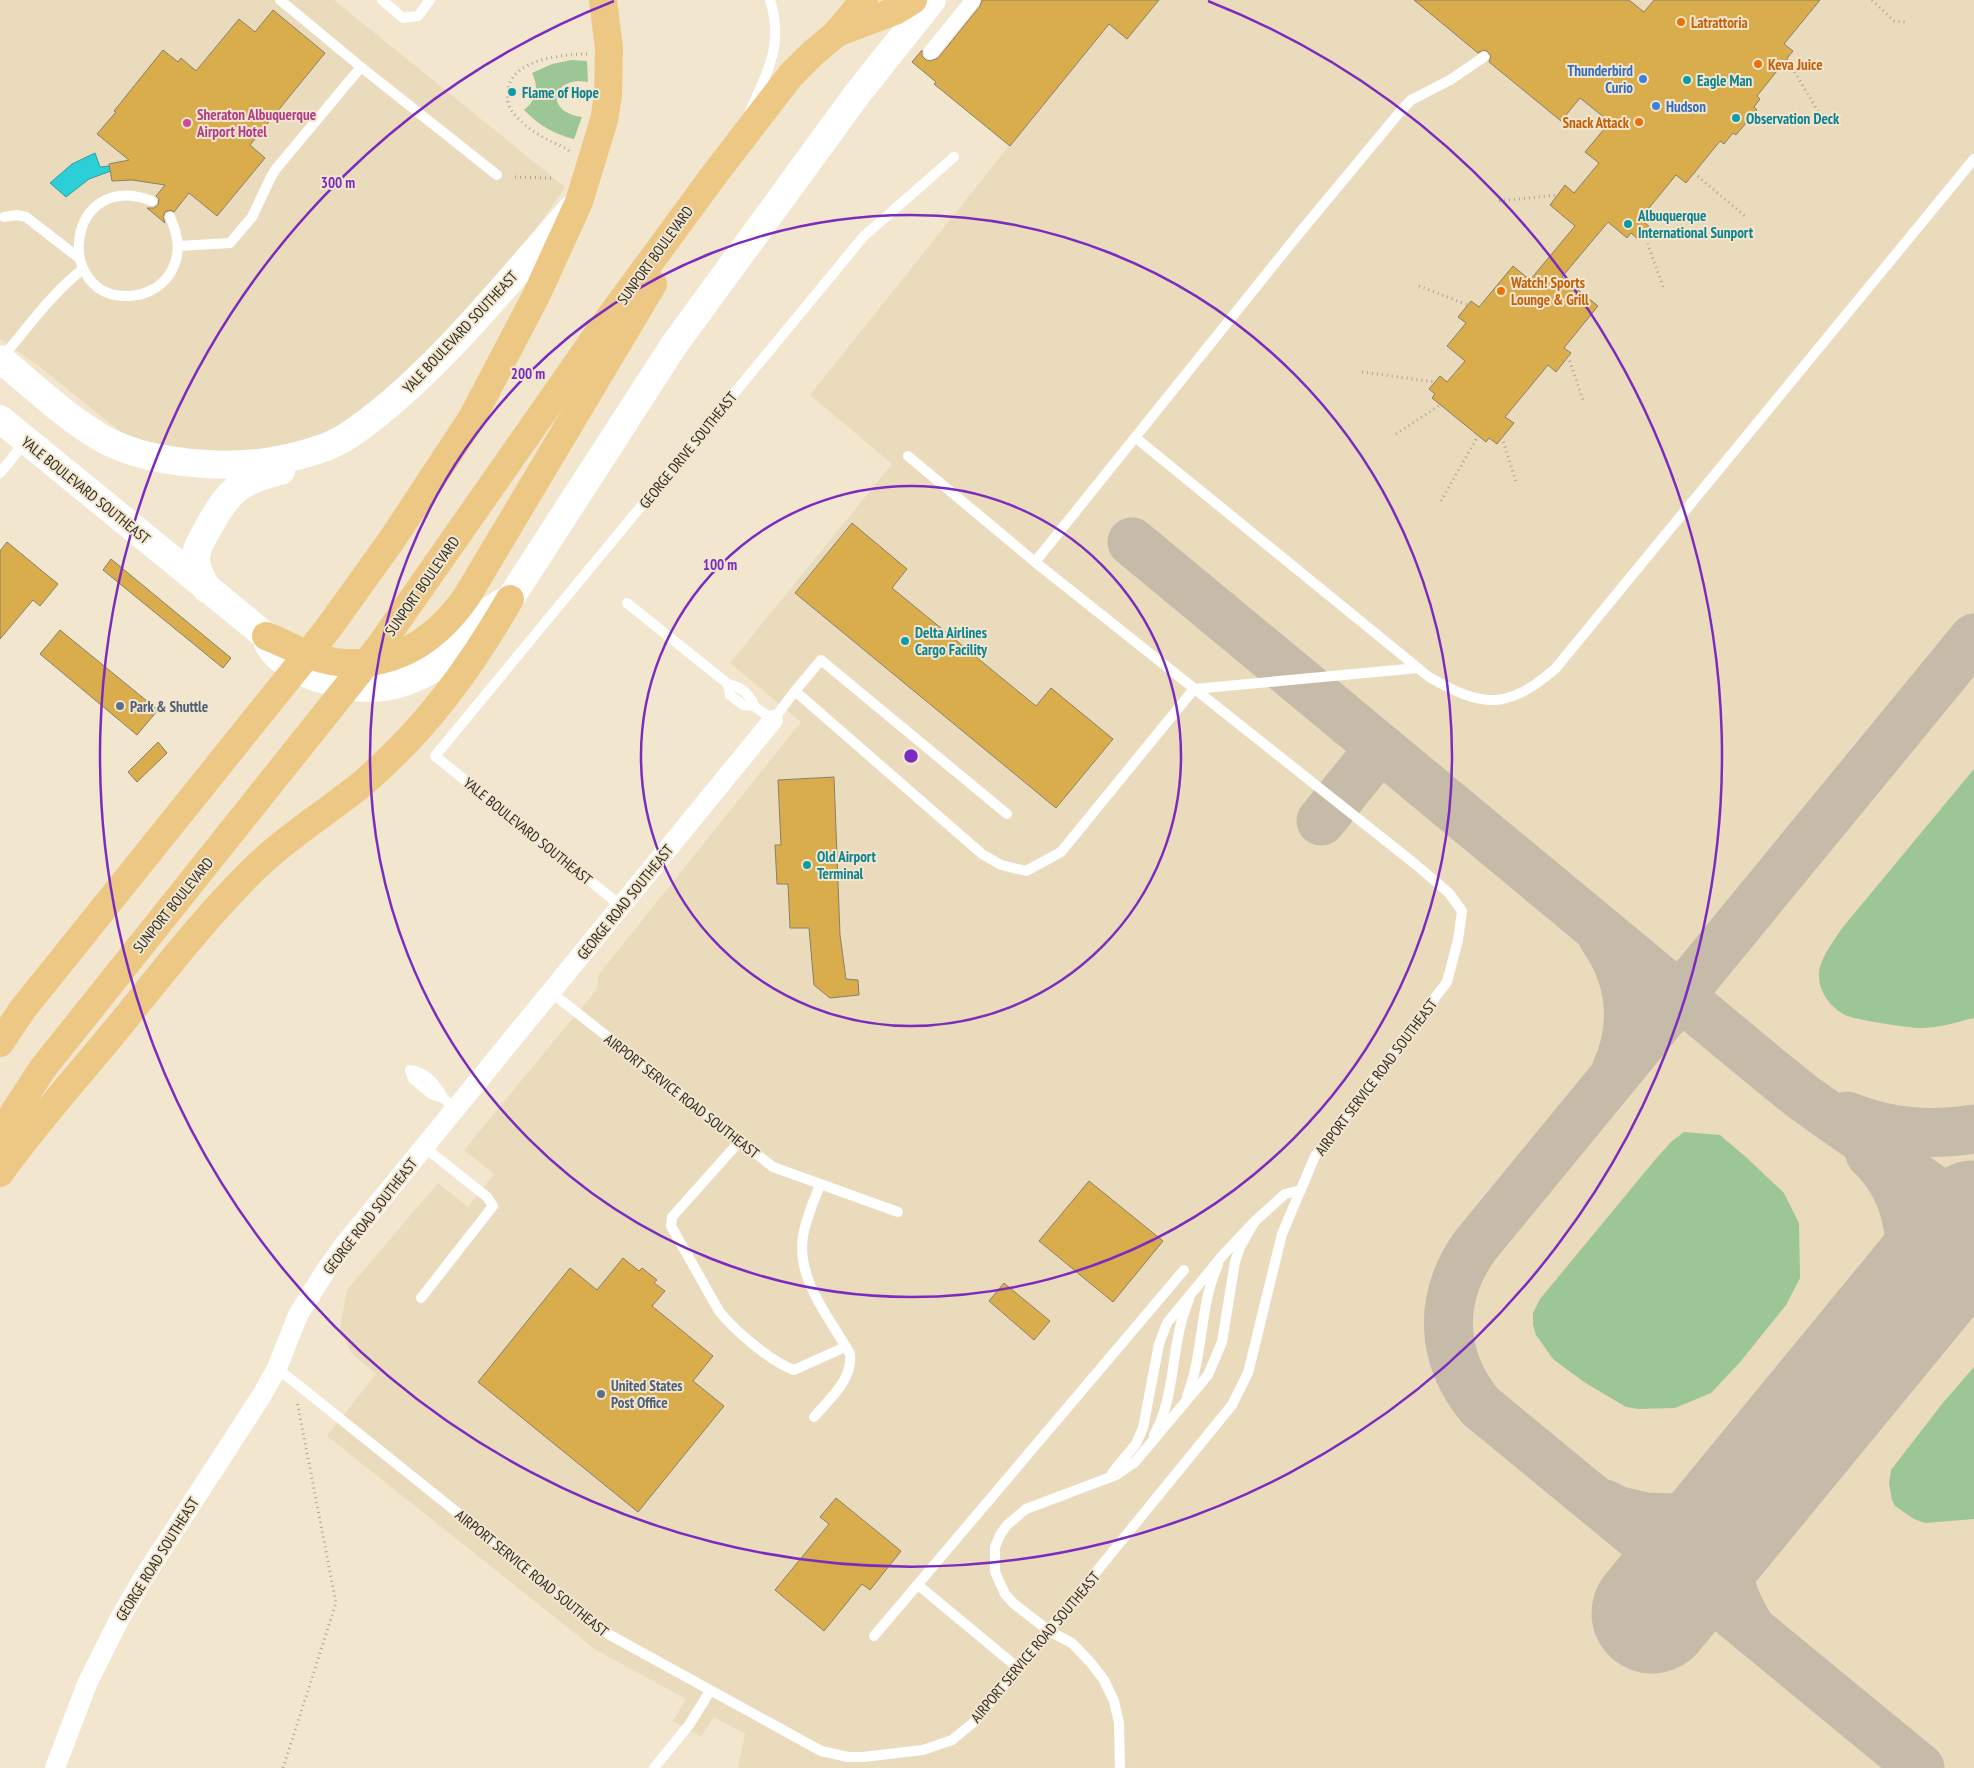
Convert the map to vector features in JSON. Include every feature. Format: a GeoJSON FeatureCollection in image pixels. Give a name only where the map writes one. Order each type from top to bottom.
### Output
{"type":"FeatureCollection","features":[{"type":"Feature","properties":{"kind":"main road"},"geometry":{"type":"LineString","coordinates":[[0,1043],[22,1010],[328,630],[391,541],[472,418],[536,294],[579,202],[604,120],[608,96],[609,48],[603,0]]}},
{"type":"Feature","properties":{"kind":"main road","name":"SUNPORT BOULEVARD"},"geometry":{"type":"LineString","coordinates":[[0,1134],[43,1068],[379,647],[604,325],[708,182],[792,75],[814,52],[836,34],[864,0]]}},
{"type":"Feature","properties":{"kind":"main road","name":"SUNPORT BOULEVARD"},"geometry":{"type":"LineString","coordinates":[[836,34],[895,10],[913,0]]}},
{"type":"Feature","properties":{"kind":"main road"},"geometry":{"type":"LineString","coordinates":[[0,1173],[134,1008],[234,890],[279,846],[385,764],[430,716],[471,663],[510,599],[674,345],[858,93],[932,0]]}},
{"type":"Feature","properties":{"kind":"main road"},"geometry":{"type":"LineString","coordinates":[[272,643],[308,655],[342,662],[379,660],[412,649],[444,625],[467,596],[676,247],[708,182]]}},
{"type":"Feature","properties":{"kind":"main road","name":"YALE BOULEVARD SOUTHEAST"},"geometry":{"type":"LineString","coordinates":[[0,360],[71,417],[105,440],[140,453],[182,463],[222,465],[273,461],[324,448],[356,431],[401,395],[444,352],[579,202]]}},
{"type":"Feature","properties":{"kind":"main road","name":"YALE BOULEVARD SOUTHEAST"},"geometry":{"type":"LineString","coordinates":[[0,419],[272,643],[300,670],[317,678],[335,683],[371,688],[382,688],[406,682],[443,660],[458,648],[495,605],[510,599]]}},
{"type":"Feature","properties":{"kind":"main road"},"geometry":{"type":"LineString","coordinates":[[207,589],[197,567],[196,551],[226,498],[246,482],[259,476],[292,469],[309,460],[324,448]]}},
{"type":"Feature","properties":{"kind":"street"},"geometry":{"type":"LineString","coordinates":[[931,52],[973,0]]}},
{"type":"Feature","properties":{"kind":"street","name":"GEORGE ROAD SOUTHEAST"},"geometry":{"type":"LineString","coordinates":[[55,1768],[87,1684],[120,1618],[142,1580],[262,1395],[277,1368],[298,1315],[326,1270],[344,1245],[424,1147],[450,1103],[552,993],[773,720]]}},
{"type":"Feature","properties":{"kind":"lane"},"geometry":{"type":"LineString","coordinates":[[280,0],[497,175]]}},
{"type":"Feature","properties":{"kind":"lane"},"geometry":{"type":"LineString","coordinates":[[382,0],[402,18],[418,16],[430,0]]}},
{"type":"Feature","properties":{"kind":"lane"},"geometry":{"type":"LineString","coordinates":[[761,0],[775,17]]}},
{"type":"Feature","properties":{"kind":"lane"},"geometry":{"type":"LineString","coordinates":[[708,182],[744,123],[774,51],[775,17],[770,0]]}},
{"type":"Feature","properties":{"kind":"lane"},"geometry":{"type":"LineString","coordinates":[[1036,562],[1301,231],[1411,100],[1450,80],[1484,57]]}},
{"type":"Feature","properties":{"kind":"lane"},"geometry":{"type":"LineString","coordinates":[[179,246],[230,244],[252,217],[275,170],[361,67]]}},
{"type":"Feature","properties":{"kind":"lane","name":"GEORGE DRIVE SOUTHEAST"},"geometry":{"type":"LineString","coordinates":[[435,756],[864,236],[954,157]]}},
{"type":"Feature","properties":{"kind":"lane"},"geometry":{"type":"LineString","coordinates":[[1136,438],[1418,668],[1454,691],[1484,699],[1501,700],[1512,698],[1535,686],[1555,669],[1974,160]]}},
{"type":"Feature","properties":{"kind":"lane"},"geometry":{"type":"LineString","coordinates":[[152,201],[134,196],[115,197],[103,202],[85,220],[80,232],[79,258],[83,269],[97,285],[106,291],[127,296],[138,295],[149,291],[167,278],[177,257],[179,246],[176,231],[170,217]]}},
{"type":"Feature","properties":{"kind":"lane"},"geometry":{"type":"LineString","coordinates":[[4,217],[17,215],[26,217],[79,258]]}},
{"type":"Feature","properties":{"kind":"lane"},"geometry":{"type":"LineString","coordinates":[[0,360],[50,299],[65,283],[83,269]]}},
{"type":"Feature","properties":{"kind":"lane"},"geometry":{"type":"LineString","coordinates":[[0,473],[26,441]]}},
{"type":"Feature","properties":{"kind":"lane","name":"AIRPORT SERVICE ROAD SOUTHEAST"},"geometry":{"type":"LineString","coordinates":[[277,1368],[591,1622],[621,1642],[821,1751],[848,1757],[923,1750],[952,1740],[974,1722],[1232,1405],[1248,1373],[1282,1234],[1315,1156],[1447,982],[1458,940],[1462,911],[1450,893],[1416,864],[1194,689],[908,456]]}},
{"type":"Feature","properties":{"kind":"lane"},"geometry":{"type":"LineString","coordinates":[[627,602],[728,684],[737,686],[751,697],[754,706],[773,720],[822,660],[1007,814]]}},
{"type":"Feature","properties":{"kind":"lane"},"geometry":{"type":"LineString","coordinates":[[795,691],[982,854],[1001,865],[1026,871],[1061,852],[1194,689],[1418,668]]}},
{"type":"Feature","properties":{"kind":"lane","name":"YALE BOULEVARD SOUTHEAST"},"geometry":{"type":"LineString","coordinates":[[435,756],[622,906]]}},
{"type":"Feature","properties":{"kind":"lane","name":"AIRPORT SERVICE ROAD SOUTHEAST"},"geometry":{"type":"LineString","coordinates":[[552,993],[772,1167],[898,1212]]}},
{"type":"Feature","properties":{"kind":"lane"},"geometry":{"type":"LineString","coordinates":[[739,1142],[672,1216],[671,1226],[719,1311],[728,1323],[781,1366],[794,1370],[845,1346]]}},
{"type":"Feature","properties":{"kind":"lane"},"geometry":{"type":"LineString","coordinates":[[421,1298],[493,1206],[488,1197],[424,1147]]}},
{"type":"Feature","properties":{"kind":"lane"},"geometry":{"type":"LineString","coordinates":[[814,1417],[849,1373],[851,1363],[850,1354],[812,1290],[803,1264],[803,1236],[806,1220],[820,1185]]}},
{"type":"Feature","properties":{"kind":"lane"},"geometry":{"type":"LineString","coordinates":[[1106,1479],[1121,1465],[1136,1444],[1143,1428],[1159,1344],[1167,1323],[1255,1221],[1285,1194],[1300,1190]]}},
{"type":"Feature","properties":{"kind":"lane"},"geometry":{"type":"LineString","coordinates":[[1120,1768],[1120,1723],[1114,1701],[1104,1680],[1072,1643],[1049,1631],[1013,1603],[999,1584],[994,1560],[1000,1535],[1015,1516],[1026,1509],[1125,1470],[1143,1453],[1208,1375],[1216,1360],[1222,1342],[1235,1262],[1240,1248],[1255,1221]]}},
{"type":"Feature","properties":{"kind":"lane"},"geometry":{"type":"LineString","coordinates":[[1181,1408],[1194,1376],[1208,1296],[1215,1271],[1223,1256]]}},
{"type":"Feature","properties":{"kind":"lane"},"geometry":{"type":"LineString","coordinates":[[874,1636],[1184,1270]]}},
{"type":"Feature","properties":{"kind":"lane"},"geometry":{"type":"LineString","coordinates":[[1143,1453],[1156,1432],[1164,1412],[1179,1337],[1188,1303],[1193,1292]]}},
{"type":"Feature","properties":{"kind":"lane"},"geometry":{"type":"LineString","coordinates":[[918,1585],[1018,1668]]}},
{"type":"Feature","properties":{"kind":"lane"},"geometry":{"type":"LineString","coordinates":[[654,1768],[689,1725],[710,1690]]}},
{"type":"Feature","properties":{"kind":"path"},"geometry":{"type":"LineString","coordinates":[[1872,0],[1894,20],[1907,22]]}},
{"type":"Feature","properties":{"kind":"path"},"geometry":{"type":"LineString","coordinates":[[569,151],[533,131],[510,108],[507,98],[509,86],[516,76],[528,66],[558,56],[588,54]]}},
{"type":"Feature","properties":{"kind":"path"},"geometry":{"type":"LineString","coordinates":[[1786,58],[1819,113]]}},
{"type":"Feature","properties":{"kind":"path"},"geometry":{"type":"LineString","coordinates":[[1694,173],[1745,216]]}},
{"type":"Feature","properties":{"kind":"path"},"geometry":{"type":"LineString","coordinates":[[515,177],[553,178]]}},
{"type":"Feature","properties":{"kind":"path"},"geometry":{"type":"LineString","coordinates":[[1499,201],[1557,195]]}},
{"type":"Feature","properties":{"kind":"path"},"geometry":{"type":"LineString","coordinates":[[1644,234],[1664,289]]}},
{"type":"Feature","properties":{"kind":"path"},"geometry":{"type":"LineString","coordinates":[[1419,286],[1468,305]]}},
{"type":"Feature","properties":{"kind":"path"},"geometry":{"type":"LineString","coordinates":[[1568,356],[1584,403]]}},
{"type":"Feature","properties":{"kind":"path"},"geometry":{"type":"LineString","coordinates":[[1362,372],[1435,382]]}},
{"type":"Feature","properties":{"kind":"path"},"geometry":{"type":"LineString","coordinates":[[1396,434],[1440,405]]}},
{"type":"Feature","properties":{"kind":"path"},"geometry":{"type":"LineString","coordinates":[[1442,501],[1478,436]]}},
{"type":"Feature","properties":{"kind":"path"},"geometry":{"type":"LineString","coordinates":[[1502,437],[1516,482]]}},
{"type":"Feature","properties":{"kind":"path"},"geometry":{"type":"LineString","coordinates":[[283,1768],[336,1603],[293,1380]]}},
{"type":"Feature","properties":{"kind":"shaded area"},"geometry":{"type":"Polygon","coordinates":[[[0,0],[334,0],[565,187],[532,235],[459,323],[391,390],[333,429],[289,446],[216,455],[143,442],[121,432],[40,367],[0,339],[0,0]]]}},
{"type":"Feature","properties":{"kind":"shaded area","name":"Albuquerque International Sunport"},"geometry":{"type":"Polygon","coordinates":[[[987,0],[1974,0],[1974,1768],[738,1768],[745,1734],[714,1717],[701,1737],[673,1721],[686,1699],[596,1650],[327,1436],[376,1374],[351,1353],[340,1328],[347,1290],[438,1183],[468,1207],[494,1174],[464,1150],[597,989],[599,974],[801,722],[730,663],[892,464],[810,395],[1009,146],[934,84],[960,53],[987,0]]]}},
{"type":"Feature","properties":{"kind":"green space"},"geometry":{"type":"Polygon","coordinates":[[[572,60],[587,61],[588,82],[566,84],[557,95],[557,102],[562,109],[570,114],[582,117],[574,139],[547,128],[524,110],[532,102],[536,93],[536,83],[532,73],[552,64],[572,60]]]}},
{"type":"Feature","properties":{"kind":"green space"},"geometry":{"type":"Polygon","coordinates":[[[1974,769],[1974,1018],[1941,1026],[1921,1028],[1905,1027],[1845,1015],[1828,1001],[1821,988],[1819,974],[1824,957],[1843,927],[1974,769]]]}},
{"type":"Feature","properties":{"kind":"green space"},"geometry":{"type":"Polygon","coordinates":[[[1684,1132],[1720,1135],[1784,1193],[1799,1223],[1800,1278],[1786,1305],[1741,1361],[1711,1393],[1675,1408],[1639,1409],[1626,1407],[1584,1382],[1553,1359],[1536,1335],[1533,1325],[1533,1313],[1540,1299],[1654,1161],[1671,1142],[1684,1132]]]}},
{"type":"Feature","properties":{"kind":"green space"},"geometry":{"type":"Polygon","coordinates":[[[1974,1367],[1974,1519],[1925,1523],[1914,1519],[1895,1506],[1889,1483],[1891,1470],[1942,1404],[1974,1367]]]}},
{"type":"Feature","properties":{"kind":"water"},"geometry":{"type":"Polygon","coordinates":[[[95,153],[100,167],[109,166],[111,171],[89,179],[66,197],[50,183],[72,164],[95,153]]]}},
{"type":"Feature","properties":{"kind":"building"},"geometry":{"type":"Polygon","coordinates":[[[982,0],[1159,0],[1127,39],[1109,24],[1010,146],[934,84],[936,82],[912,62],[922,50],[922,56],[926,60],[930,61],[938,58],[980,6],[982,0]]]}},
{"type":"Feature","properties":{"kind":"building","name":"Albuquerque International Sunport"},"geometry":{"type":"Polygon","coordinates":[[[1414,0],[1629,0],[1644,12],[1654,0],[1820,0],[1784,44],[1793,51],[1757,96],[1760,99],[1754,107],[1757,110],[1736,135],[1733,133],[1724,144],[1720,141],[1686,183],[1676,175],[1640,219],[1650,227],[1639,240],[1631,233],[1627,238],[1608,222],[1562,277],[1598,306],[1564,348],[1571,353],[1556,372],[1548,365],[1505,417],[1514,423],[1497,444],[1489,438],[1486,442],[1432,398],[1435,394],[1429,389],[1440,376],[1447,382],[1465,361],[1447,346],[1466,323],[1458,317],[1471,301],[1479,307],[1513,266],[1530,280],[1575,226],[1550,205],[1565,185],[1574,193],[1599,163],[1585,152],[1610,122],[1580,98],[1561,121],[1489,62],[1491,56],[1487,51],[1483,50],[1478,53],[1414,0]]]}},
{"type":"Feature","properties":{"kind":"building","name":"Sheraton Albuquerque Airport Hotel"},"geometry":{"type":"Polygon","coordinates":[[[273,10],[325,53],[250,145],[265,158],[217,216],[189,193],[174,212],[170,210],[165,212],[163,217],[165,223],[147,208],[154,208],[158,205],[159,199],[156,196],[165,185],[132,180],[112,181],[109,164],[129,160],[97,134],[163,50],[178,62],[181,58],[196,71],[239,19],[255,32],[273,10]]]}},
{"type":"Feature","properties":{"kind":"building","name":"Delta Airlines Cargo Facility"},"geometry":{"type":"Polygon","coordinates":[[[852,523],[907,569],[892,588],[1036,706],[1051,688],[1113,739],[1056,808],[795,593],[852,523]]]}},
{"type":"Feature","properties":{"kind":"building"},"geometry":{"type":"Polygon","coordinates":[[[7,542],[58,584],[40,606],[33,600],[0,639],[0,551],[7,542]]]}},
{"type":"Feature","properties":{"kind":"building"},"geometry":{"type":"Polygon","coordinates":[[[111,559],[231,658],[223,668],[103,570],[111,559]]]}},
{"type":"Feature","properties":{"kind":"building"},"geometry":{"type":"Polygon","coordinates":[[[60,630],[158,710],[137,735],[40,654],[60,630]]]}},
{"type":"Feature","properties":{"kind":"building"},"geometry":{"type":"Polygon","coordinates":[[[158,742],[167,753],[137,782],[128,772],[158,742]]]}},
{"type":"Feature","properties":{"kind":"building","name":"Old Airport Terminal"},"geometry":{"type":"Polygon","coordinates":[[[834,777],[840,935],[846,979],[858,980],[859,995],[830,998],[814,985],[809,928],[790,928],[788,884],[777,884],[775,845],[781,845],[778,780],[834,777]]]}},
{"type":"Feature","properties":{"kind":"building"},"geometry":{"type":"Polygon","coordinates":[[[1089,1181],[1163,1241],[1113,1302],[1039,1241],[1089,1181]]]}},
{"type":"Feature","properties":{"kind":"building","name":"United States Post Office"},"geometry":{"type":"Polygon","coordinates":[[[623,1258],[639,1271],[642,1268],[657,1280],[654,1283],[665,1291],[652,1306],[713,1356],[693,1381],[724,1406],[638,1512],[478,1382],[570,1268],[597,1290],[623,1258]]]}},
{"type":"Feature","properties":{"kind":"building"},"geometry":{"type":"Polygon","coordinates":[[[1004,1283],[1050,1321],[1034,1340],[989,1301],[1004,1283]]]}},
{"type":"Feature","properties":{"kind":"building"},"geometry":{"type":"Polygon","coordinates":[[[836,1498],[901,1551],[870,1590],[862,1584],[824,1631],[775,1590],[829,1524],[820,1517],[836,1498]]]}},
{"type":"Feature","properties":{"kind":"taxiway"},"geometry":{"type":"LineString","coordinates":[[1132,542],[1804,1098],[1974,1218]]}},
{"type":"Feature","properties":{"kind":"taxiway"},"geometry":{"type":"LineString","coordinates":[[1920,1768],[1480,1406],[1457,1368],[1451,1348],[1449,1328],[1450,1307],[1454,1287],[1462,1267],[1474,1247],[1974,638]]}},
{"type":"Feature","properties":{"kind":"taxiway"},"geometry":{"type":"LineString","coordinates":[[1321,821],[1380,748]]}},
{"type":"Feature","properties":{"kind":"taxiway"},"geometry":{"type":"LineString","coordinates":[[1602,936],[1612,951],[1619,967],[1628,1001],[1627,1036],[1616,1070]]}},
{"type":"Feature","properties":{"kind":"taxiway"},"geometry":{"type":"LineString","coordinates":[[1847,1116],[1863,1122],[1909,1132],[1974,1129]]}},
{"type":"Feature","properties":{"kind":"taxiway"},"geometry":{"type":"LineString","coordinates":[[1605,1504],[1616,1510],[1646,1517],[1674,1518],[1708,1510],[1755,1488],[1879,1336],[1903,1288],[1908,1271],[1910,1253],[1906,1216],[1900,1199],[1893,1183],[1870,1154]]}},
{"type":"Feature","properties":{"kind":"taxiway"},"geometry":{"type":"LineString","coordinates":[[1751,1628],[1740,1609],[1733,1591],[1729,1574],[1729,1558],[1731,1541],[1755,1488]]}},
{"type":"Feature","properties":{"kind":"runway"},"geometry":{"type":"LineString","coordinates":[[1652,1613],[1974,1221]]}},
{"type":"Feature","properties":{"kind":"place","name":"Latrattoria"},"geometry":{"type":"Point","coordinates":[1681,22]}},
{"type":"Feature","properties":{"kind":"place","name":"Keva Juice"},"geometry":{"type":"Point","coordinates":[1758,64]}},
{"type":"Feature","properties":{"kind":"place","name":"Thunderbird Curio"},"geometry":{"type":"Point","coordinates":[1643,79]}},
{"type":"Feature","properties":{"kind":"place","name":"Eagle Man"},"geometry":{"type":"Point","coordinates":[1687,80]}},
{"type":"Feature","properties":{"kind":"place","name":"Flame of Hope"},"geometry":{"type":"Point","coordinates":[512,92]}},
{"type":"Feature","properties":{"kind":"place","name":"Hudson"},"geometry":{"type":"Point","coordinates":[1656,106]}},
{"type":"Feature","properties":{"kind":"place","name":"Observation Deck"},"geometry":{"type":"Point","coordinates":[1736,118]}},
{"type":"Feature","properties":{"kind":"place","name":"Snack Attack"},"geometry":{"type":"Point","coordinates":[1639,122]}},
{"type":"Feature","properties":{"kind":"place","name":"Sheraton Albuquerque Airport Hotel"},"geometry":{"type":"Point","coordinates":[187,123]}},
{"type":"Feature","properties":{"kind":"place","name":"Albuquerque International Sunport"},"geometry":{"type":"Point","coordinates":[1628,224]}},
{"type":"Feature","properties":{"kind":"place","name":"Watch! Sports Lounge & Grill"},"geometry":{"type":"Point","coordinates":[1501,291]}},
{"type":"Feature","properties":{"kind":"place","name":"Delta Airlines Cargo Facility"},"geometry":{"type":"Point","coordinates":[905,641]}},
{"type":"Feature","properties":{"kind":"place","name":"Park & Shuttle"},"geometry":{"type":"Point","coordinates":[120,706]}},
{"type":"Feature","properties":{"kind":"place","name":"Old Airport Terminal"},"geometry":{"type":"Point","coordinates":[807,865]}},
{"type":"Feature","properties":{"kind":"place","name":"United States Post Office"},"geometry":{"type":"Point","coordinates":[601,1394]}}]}
